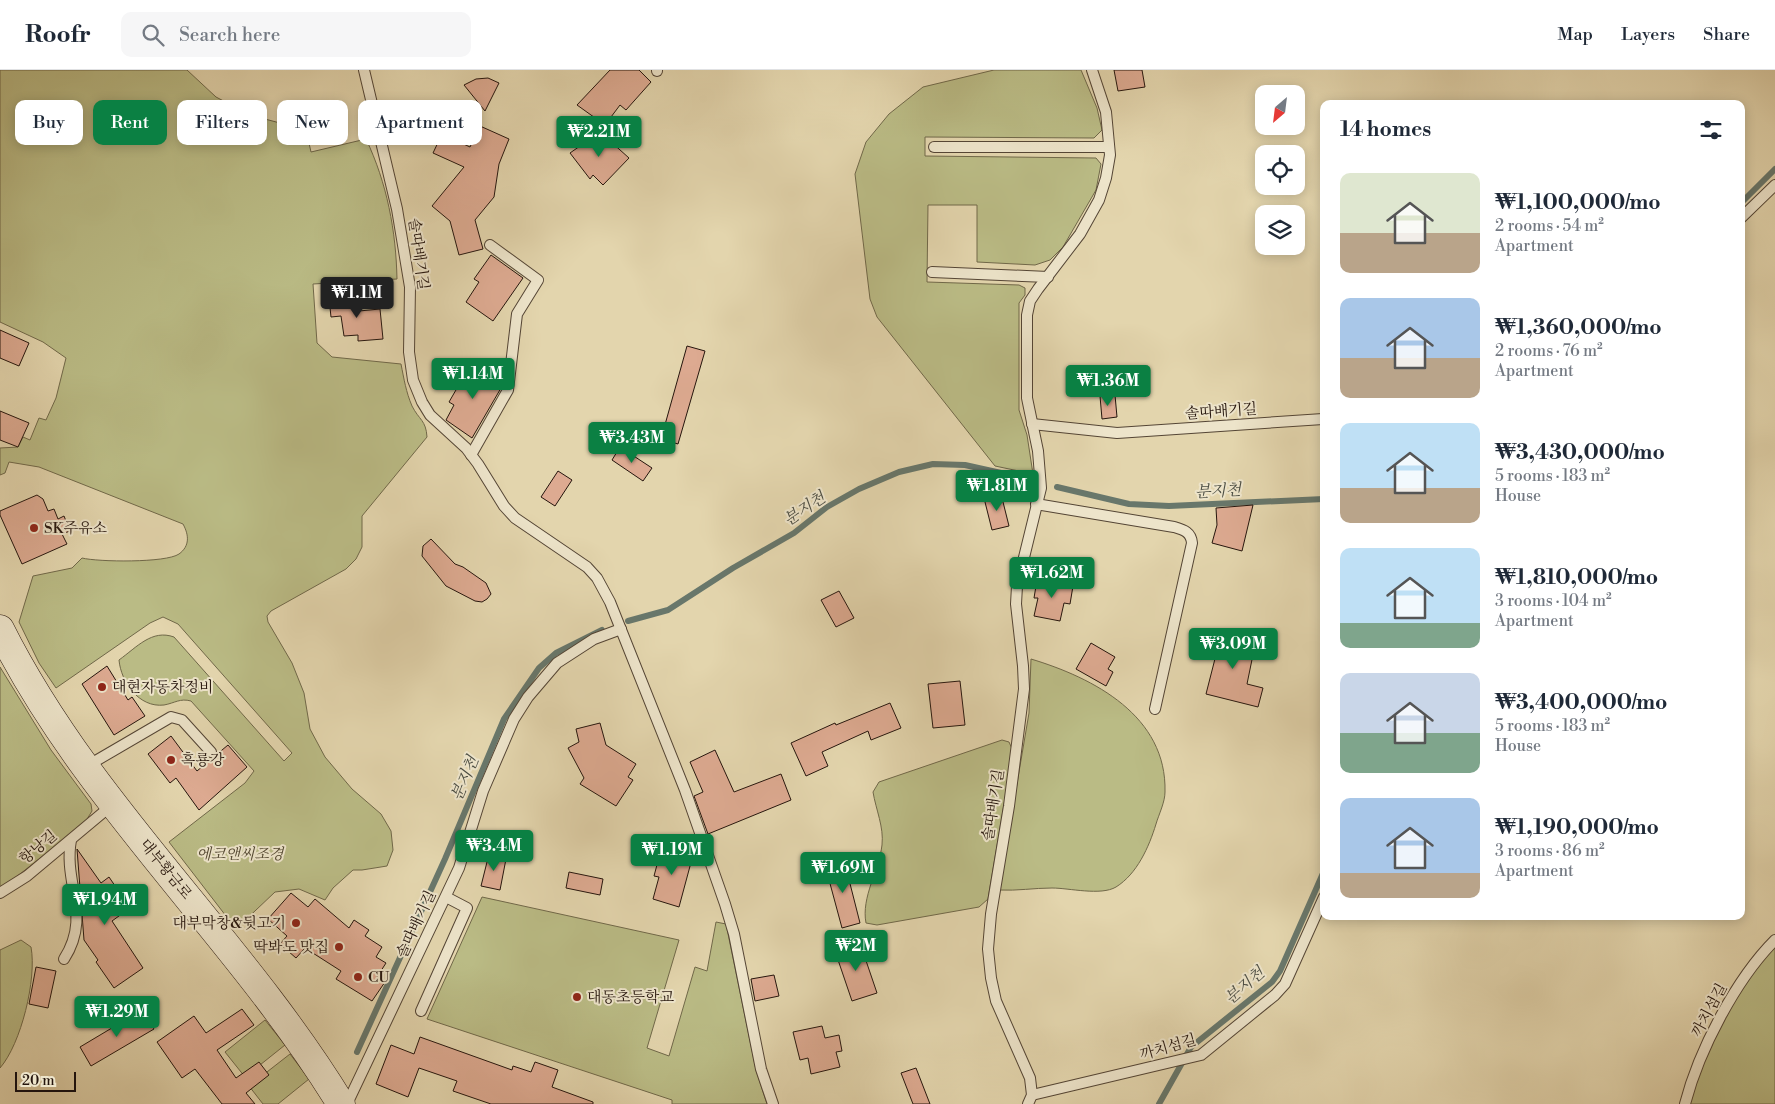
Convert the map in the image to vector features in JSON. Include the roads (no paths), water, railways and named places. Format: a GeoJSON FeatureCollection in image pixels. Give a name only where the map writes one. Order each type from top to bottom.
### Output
{"type":"FeatureCollection","features":[{"type":"Feature","properties":{"kind":"main road","name":"대부황금로"},"geometry":{"type":"LineString","coordinates":[[0,630],[52,720],[113,804],[310,1053],[341,1104]]}},
{"type":"Feature","properties":{"kind":"lane","name":"솔따배기길"},"geometry":{"type":"LineString","coordinates":[[364,70],[397,209],[410,287],[409,352],[413,380],[422,402],[430,415],[471,455],[504,506],[515,518],[574,557],[597,578],[621,629],[685,790],[725,904],[734,934],[761,1069],[773,1104]]}},
{"type":"Feature","properties":{"kind":"lane","name":"솔따배기길"},"geometry":{"type":"LineString","coordinates":[[1030,1099],[1030,1078],[996,1001],[988,949],[991,914],[1014,776],[1024,689],[1016,604],[1017,586],[1041,488],[1041,472],[1027,398],[1027,315],[1030,302],[1080,234],[1099,200],[1106,178],[1109,147],[1106,112],[1092,70]]}},
{"type":"Feature","properties":{"kind":"lane"},"geometry":{"type":"LineString","coordinates":[[934,147],[1109,147]]}},
{"type":"Feature","properties":{"kind":"lane"},"geometry":{"type":"LineString","coordinates":[[1745,214],[1775,185]]}},
{"type":"Feature","properties":{"kind":"lane"},"geometry":{"type":"LineString","coordinates":[[471,455],[508,390],[517,314],[538,280],[490,245]]}},
{"type":"Feature","properties":{"kind":"lane"},"geometry":{"type":"LineString","coordinates":[[932,272],[1048,277]]}},
{"type":"Feature","properties":{"kind":"lane","name":"솔따배기길"},"geometry":{"type":"LineString","coordinates":[[1032,424],[1117,433],[1320,419]]}},
{"type":"Feature","properties":{"kind":"lane"},"geometry":{"type":"LineString","coordinates":[[1036,504],[1174,527],[1185,530],[1191,536],[1192,543],[1155,709]]}},
{"type":"Feature","properties":{"kind":"lane","name":"솔따배기길"},"geometry":{"type":"LineString","coordinates":[[347,1104],[459,868],[483,791],[503,742],[528,697],[557,663],[594,639],[621,629]]}},
{"type":"Feature","properties":{"kind":"lane"},"geometry":{"type":"LineString","coordinates":[[86,766],[171,718],[182,720],[211,752]]}},
{"type":"Feature","properties":{"kind":"lane","name":"항낭길"},"geometry":{"type":"LineString","coordinates":[[0,893],[28,876],[113,804]]}},
{"type":"Feature","properties":{"kind":"lane","name":"항낭길"},"geometry":{"type":"LineString","coordinates":[[64,958],[74,939],[78,916],[70,868],[70,840]]}},
{"type":"Feature","properties":{"kind":"lane"},"geometry":{"type":"LineString","coordinates":[[421,1011],[467,908],[446,897]]}},
{"type":"Feature","properties":{"kind":"lane","name":"까치섬길"},"geometry":{"type":"LineString","coordinates":[[1030,1099],[1172,1064],[1206,1052],[1275,995],[1285,984],[1320,905]]}},
{"type":"Feature","properties":{"kind":"lane","name":"까치섬길"},"geometry":{"type":"LineString","coordinates":[[1685,1104],[1710,1039],[1736,991],[1750,968],[1775,940]]}},
{"type":"Feature","properties":{"kind":"waterway","name":"분지천"},"geometry":{"type":"LineString","coordinates":[[1745,199],[1775,169]]}},
{"type":"Feature","properties":{"kind":"waterway","name":"분지천"},"geometry":{"type":"LineString","coordinates":[[628,621],[668,610],[733,568],[794,533],[827,507],[859,489],[899,472],[933,464],[965,465],[1010,475]]}},
{"type":"Feature","properties":{"kind":"waterway","name":"분지천"},"geometry":{"type":"LineString","coordinates":[[1057,487],[1129,504],[1169,506],[1320,499]]}},
{"type":"Feature","properties":{"kind":"waterway","name":"분지천"},"geometry":{"type":"LineString","coordinates":[[357,1052],[445,859],[504,719],[539,668],[556,653],[602,630]]}},
{"type":"Feature","properties":{"kind":"waterway","name":"분지천"},"geometry":{"type":"LineString","coordinates":[[1159,1104],[1191,1047],[1272,982],[1280,971],[1320,880]]}},
{"type":"Feature","properties":{"kind":"place","name":"SK주유소"},"geometry":{"type":"Point","coordinates":[34,528]}},
{"type":"Feature","properties":{"kind":"place","name":"대현자동차정비"},"geometry":{"type":"Point","coordinates":[102,687]}},
{"type":"Feature","properties":{"kind":"place","name":"흑룡강"},"geometry":{"type":"Point","coordinates":[171,760]}},
{"type":"Feature","properties":{"kind":"place","name":"대부막창&뒷고기"},"geometry":{"type":"Point","coordinates":[296,923]}},
{"type":"Feature","properties":{"kind":"place","name":"딱봐도 맛집"},"geometry":{"type":"Point","coordinates":[339,947]}},
{"type":"Feature","properties":{"kind":"place","name":"CU"},"geometry":{"type":"Point","coordinates":[358,977]}},
{"type":"Feature","properties":{"kind":"place","name":"대동초등학교"},"geometry":{"type":"Point","coordinates":[577,997]}},
{"type":"Feature","properties":{"kind":"park label","name":"에코앤씨조경"},"geometry":{"type":"Point","coordinates":[240,854]}}]}
